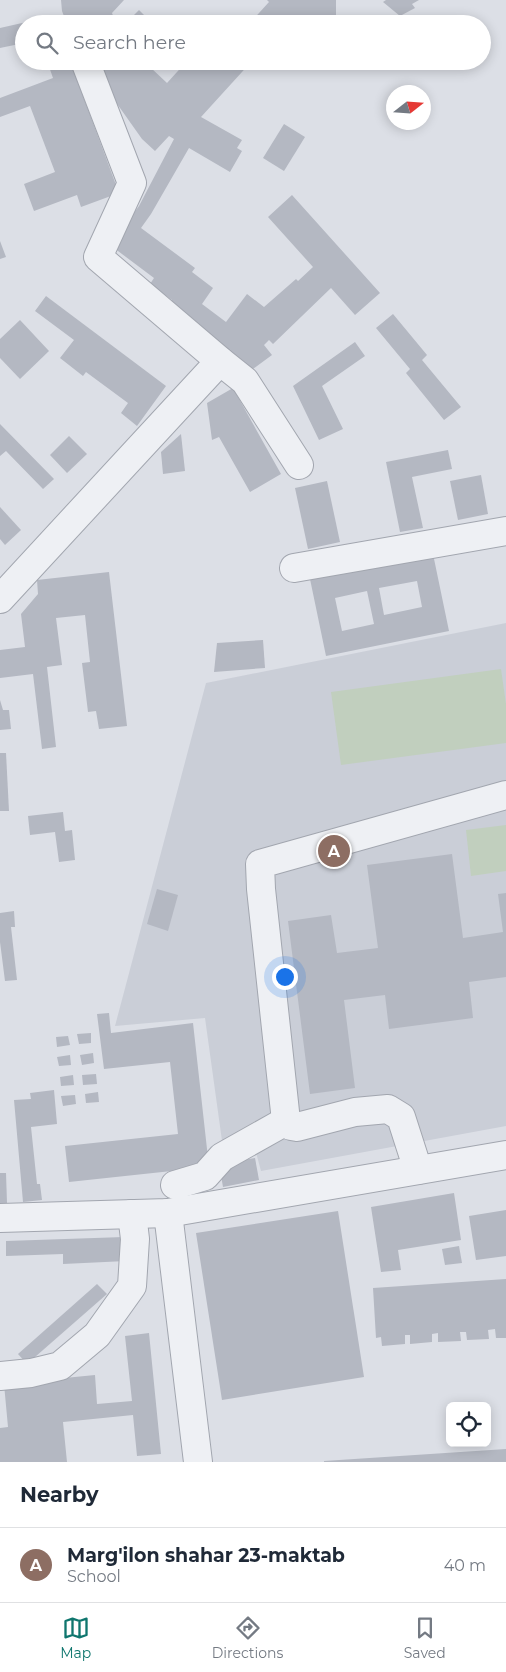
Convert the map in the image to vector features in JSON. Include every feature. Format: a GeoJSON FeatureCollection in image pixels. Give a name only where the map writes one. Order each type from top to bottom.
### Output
{"type":"FeatureCollection","features":[{"type":"Feature","properties":{"kind":"street"},"geometry":{"type":"LineString","coordinates":[[88,70],[132,182],[98,257],[245,381],[299,465]]}},
{"type":"Feature","properties":{"kind":"street"},"geometry":{"type":"LineString","coordinates":[[0,599],[220,361]]}},
{"type":"Feature","properties":{"kind":"street"},"geometry":{"type":"LineString","coordinates":[[294,568],[506,531]]}},
{"type":"Feature","properties":{"kind":"street"},"geometry":{"type":"LineString","coordinates":[[418,1170],[401,1117],[388,1110],[355,1112],[297,1126],[291,1126],[286,1121],[261,889],[260,864],[506,794]]}},
{"type":"Feature","properties":{"kind":"street"},"geometry":{"type":"LineString","coordinates":[[175,1185],[205,1176],[222,1158],[286,1121]]}},
{"type":"Feature","properties":{"kind":"street"},"geometry":{"type":"LineString","coordinates":[[0,1218],[168,1213],[506,1155]]}},
{"type":"Feature","properties":{"kind":"street"},"geometry":{"type":"LineString","coordinates":[[168,1213],[198,1462]]}},
{"type":"Feature","properties":{"kind":"street"},"geometry":{"type":"LineString","coordinates":[[0,1376],[31,1373],[60,1366],[97,1335],[132,1286],[135,1239],[132,1214]]}},
{"type":"Feature","properties":{"kind":"shaded area"},"geometry":{"type":"Polygon","coordinates":[[[506,623],[506,1126],[261,1171],[253,1141],[223,1148],[205,1018],[115,1026],[206,683],[506,623]]]}},
{"type":"Feature","properties":{"kind":"green space"},"geometry":{"type":"Polygon","coordinates":[[[501,669],[506,704],[506,743],[341,765],[331,692],[501,669]]]}},
{"type":"Feature","properties":{"kind":"green space"},"geometry":{"type":"Polygon","coordinates":[[[506,825],[506,871],[471,876],[466,830],[506,825]]]}},
{"type":"Feature","properties":{"kind":"building"},"geometry":{"type":"Polygon","coordinates":[[[61,0],[124,0],[112,13],[113,15],[64,15],[61,0]]]}},
{"type":"Feature","properties":{"kind":"building"},"geometry":{"type":"Polygon","coordinates":[[[267,0],[336,0],[336,15],[257,15],[269,2],[267,0]]]}},
{"type":"Feature","properties":{"kind":"building"},"geometry":{"type":"Polygon","coordinates":[[[386,0],[419,0],[412,4],[415,8],[402,15],[399,15],[383,2],[386,0]]]}},
{"type":"Feature","properties":{"kind":"building"},"geometry":{"type":"Polygon","coordinates":[[[139,10],[144,15],[134,15],[139,10]]]}},
{"type":"Feature","properties":{"kind":"building"},"geometry":{"type":"Polygon","coordinates":[[[15,25],[15,45],[0,48],[0,28],[15,25]]]}},
{"type":"Feature","properties":{"kind":"building"},"geometry":{"type":"Polygon","coordinates":[[[50,70],[73,70],[119,193],[81,207],[77,195],[34,211],[24,184],[55,172],[30,106],[0,117],[0,98],[53,78],[50,70]]]}},
{"type":"Feature","properties":{"kind":"building"},"geometry":{"type":"Polygon","coordinates":[[[103,70],[153,70],[167,83],[179,70],[244,70],[201,117],[242,140],[237,148],[242,151],[230,172],[189,148],[141,228],[195,268],[192,272],[213,288],[202,304],[226,322],[247,294],[264,307],[313,267],[268,217],[292,195],[380,293],[355,315],[331,288],[273,344],[269,340],[264,345],[272,355],[246,374],[168,307],[172,300],[150,284],[154,278],[110,245],[139,206],[174,139],[169,136],[155,151],[142,139],[103,84],[107,80],[103,70]]]}},
{"type":"Feature","properties":{"kind":"building"},"geometry":{"type":"Polygon","coordinates":[[[284,124],[305,137],[284,171],[263,158],[284,124]]]}},
{"type":"Feature","properties":{"kind":"building"},"geometry":{"type":"Polygon","coordinates":[[[0,241],[6,257],[0,259],[0,241]]]}},
{"type":"Feature","properties":{"kind":"building"},"geometry":{"type":"Polygon","coordinates":[[[46,296],[166,386],[137,426],[121,413],[128,403],[86,372],[83,376],[60,358],[74,340],[35,311],[46,296]]]}},
{"type":"Feature","properties":{"kind":"building"},"geometry":{"type":"Polygon","coordinates":[[[393,314],[427,355],[422,360],[461,407],[444,420],[406,373],[410,369],[376,328],[393,314]]]}},
{"type":"Feature","properties":{"kind":"building"},"geometry":{"type":"Polygon","coordinates":[[[20,320],[49,351],[20,379],[0,358],[0,339],[20,320]]]}},
{"type":"Feature","properties":{"kind":"building"},"geometry":{"type":"Polygon","coordinates":[[[355,342],[365,356],[322,386],[343,429],[319,440],[293,386],[355,342]]]}},
{"type":"Feature","properties":{"kind":"building"},"geometry":{"type":"Polygon","coordinates":[[[233,388],[281,474],[250,492],[219,437],[212,440],[207,403],[233,388]]]}},
{"type":"Feature","properties":{"kind":"building"},"geometry":{"type":"Polygon","coordinates":[[[0,424],[54,479],[43,489],[6,451],[0,456],[0,424]]]}},
{"type":"Feature","properties":{"kind":"building"},"geometry":{"type":"Polygon","coordinates":[[[181,434],[185,471],[163,474],[161,452],[181,434]]]}},
{"type":"Feature","properties":{"kind":"building"},"geometry":{"type":"Polygon","coordinates":[[[69,436],[87,454],[67,473],[50,455],[69,436]]]}},
{"type":"Feature","properties":{"kind":"building"},"geometry":{"type":"Polygon","coordinates":[[[448,450],[452,469],[412,477],[423,528],[400,532],[386,462],[448,450]]]}},
{"type":"Feature","properties":{"kind":"building"},"geometry":{"type":"Polygon","coordinates":[[[481,475],[488,514],[458,520],[450,481],[481,475]]]}},
{"type":"Feature","properties":{"kind":"building"},"geometry":{"type":"Polygon","coordinates":[[[327,481],[340,542],[308,549],[295,488],[327,481]]]}},
{"type":"Feature","properties":{"kind":"building"},"geometry":{"type":"Polygon","coordinates":[[[0,507],[21,530],[5,545],[0,539],[0,507]]]}},
{"type":"Feature","properties":{"kind":"building"},"geometry":{"type":"Polygon","coordinates":[[[433,554],[449,631],[326,656],[310,579],[433,554]],[[417,581],[379,588],[384,615],[422,607],[417,581]],[[367,591],[335,598],[342,631],[374,624],[367,591]]]}},
{"type":"Feature","properties":{"kind":"building"},"geometry":{"type":"Polygon","coordinates":[[[109,572],[127,726],[99,729],[96,711],[88,712],[82,663],[90,662],[85,615],[56,618],[62,665],[47,667],[56,747],[42,749],[33,674],[0,678],[0,650],[25,647],[21,614],[38,594],[37,580],[109,572]]]}},
{"type":"Feature","properties":{"kind":"building"},"geometry":{"type":"Polygon","coordinates":[[[263,640],[265,668],[214,672],[217,643],[263,640]]]}},
{"type":"Feature","properties":{"kind":"building"},"geometry":{"type":"Polygon","coordinates":[[[0,700],[3,710],[9,710],[11,729],[0,730],[0,700]]]}},
{"type":"Feature","properties":{"kind":"building"},"geometry":{"type":"Polygon","coordinates":[[[0,753],[6,753],[9,811],[0,811],[0,753]]]}},
{"type":"Feature","properties":{"kind":"building"},"geometry":{"type":"Polygon","coordinates":[[[63,812],[65,831],[72,830],[75,860],[59,862],[55,832],[30,835],[28,816],[63,812]]]}},
{"type":"Feature","properties":{"kind":"building"},"geometry":{"type":"Polygon","coordinates":[[[452,854],[463,938],[503,932],[498,894],[506,893],[506,977],[469,982],[473,1018],[389,1029],[385,995],[344,1000],[355,1088],[310,1094],[288,921],[331,915],[337,953],[378,948],[367,865],[452,854]]]}},
{"type":"Feature","properties":{"kind":"building"},"geometry":{"type":"Polygon","coordinates":[[[157,889],[178,895],[168,931],[147,924],[157,889]]]}},
{"type":"Feature","properties":{"kind":"building"},"geometry":{"type":"Polygon","coordinates":[[[14,911],[15,927],[11,927],[17,980],[5,981],[0,942],[0,913],[14,911]]]}},
{"type":"Feature","properties":{"kind":"building"},"geometry":{"type":"Polygon","coordinates":[[[109,1013],[111,1033],[193,1023],[209,1167],[69,1182],[65,1146],[178,1134],[170,1062],[104,1069],[97,1014],[109,1013]]]}},
{"type":"Feature","properties":{"kind":"building"},"geometry":{"type":"Polygon","coordinates":[[[91,1033],[91,1043],[79,1044],[77,1034],[91,1033]]]}},
{"type":"Feature","properties":{"kind":"building"},"geometry":{"type":"Polygon","coordinates":[[[68,1036],[70,1045],[57,1047],[56,1037],[68,1036]]]}},
{"type":"Feature","properties":{"kind":"building"},"geometry":{"type":"Polygon","coordinates":[[[93,1053],[94,1063],[82,1065],[80,1055],[93,1053]]]}},
{"type":"Feature","properties":{"kind":"building"},"geometry":{"type":"Polygon","coordinates":[[[70,1055],[71,1065],[59,1066],[57,1057],[70,1055]]]}},
{"type":"Feature","properties":{"kind":"building"},"geometry":{"type":"Polygon","coordinates":[[[96,1074],[97,1084],[83,1085],[82,1075],[96,1074]]]}},
{"type":"Feature","properties":{"kind":"building"},"geometry":{"type":"Polygon","coordinates":[[[73,1075],[74,1085],[61,1086],[60,1077],[73,1075]]]}},
{"type":"Feature","properties":{"kind":"building"},"geometry":{"type":"Polygon","coordinates":[[[54,1090],[57,1124],[31,1127],[37,1184],[40,1184],[42,1200],[23,1202],[14,1100],[31,1099],[30,1093],[54,1090]]]}},
{"type":"Feature","properties":{"kind":"building"},"geometry":{"type":"Polygon","coordinates":[[[98,1092],[99,1102],[86,1103],[85,1094],[98,1092]]]}},
{"type":"Feature","properties":{"kind":"building"},"geometry":{"type":"Polygon","coordinates":[[[75,1095],[76,1104],[63,1106],[61,1096],[75,1095]]]}},
{"type":"Feature","properties":{"kind":"building"},"geometry":{"type":"Polygon","coordinates":[[[255,1158],[259,1180],[223,1187],[219,1164],[255,1158]]]}},
{"type":"Feature","properties":{"kind":"building"},"geometry":{"type":"Polygon","coordinates":[[[0,1173],[6,1173],[7,1203],[0,1204],[0,1173]]]}},
{"type":"Feature","properties":{"kind":"building"},"geometry":{"type":"Polygon","coordinates":[[[454,1193],[461,1240],[398,1250],[401,1270],[381,1272],[371,1207],[454,1193]]]}},
{"type":"Feature","properties":{"kind":"building"},"geometry":{"type":"Polygon","coordinates":[[[506,1210],[506,1256],[476,1260],[469,1216],[506,1210]]]}},
{"type":"Feature","properties":{"kind":"building"},"geometry":{"type":"Polygon","coordinates":[[[338,1211],[364,1377],[222,1400],[196,1233],[338,1211]]]}},
{"type":"Feature","properties":{"kind":"building"},"geometry":{"type":"Polygon","coordinates":[[[124,1237],[126,1261],[63,1264],[63,1254],[6,1256],[6,1241],[124,1237]]]}},
{"type":"Feature","properties":{"kind":"building"},"geometry":{"type":"Polygon","coordinates":[[[459,1246],[462,1263],[445,1265],[442,1249],[459,1246]]]}},
{"type":"Feature","properties":{"kind":"building"},"geometry":{"type":"Polygon","coordinates":[[[506,1279],[506,1338],[496,1338],[495,1329],[488,1330],[489,1339],[467,1340],[466,1332],[460,1332],[461,1341],[438,1342],[438,1333],[432,1334],[432,1342],[410,1344],[410,1335],[405,1335],[405,1344],[382,1346],[381,1337],[376,1338],[373,1288],[506,1279]]]}},
{"type":"Feature","properties":{"kind":"building"},"geometry":{"type":"Polygon","coordinates":[[[97,1284],[107,1294],[27,1364],[18,1354],[97,1284]]]}},
{"type":"Feature","properties":{"kind":"building"},"geometry":{"type":"Polygon","coordinates":[[[149,1333],[161,1454],[137,1456],[133,1415],[63,1422],[67,1462],[0,1462],[0,1428],[8,1427],[4,1384],[95,1375],[97,1404],[132,1401],[125,1336],[149,1333]]]}},
{"type":"Feature","properties":{"kind":"building"},"geometry":{"type":"Polygon","coordinates":[[[506,1449],[506,1462],[324,1462],[324,1461],[506,1449]]]}},
{"type":"Feature","properties":{"kind":"place","name":"Marg'ilon shahar 23-maktab"},"geometry":{"type":"Point","coordinates":[334,851]}}]}
